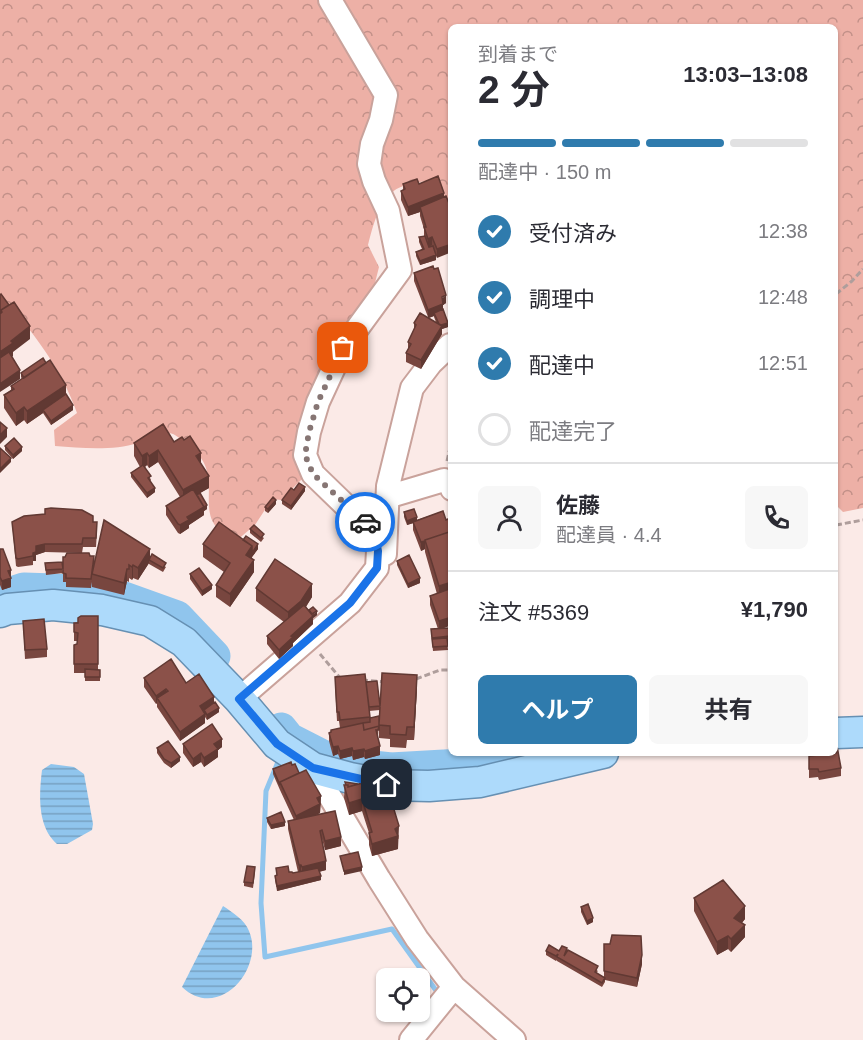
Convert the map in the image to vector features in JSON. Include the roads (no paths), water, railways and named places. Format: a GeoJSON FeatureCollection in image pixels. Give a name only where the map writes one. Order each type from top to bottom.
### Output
{"type":"FeatureCollection","features":[{"type":"Feature","properties":{"kind":"main road"},"geometry":{"type":"LineString","coordinates":[[0,612],[8,609],[53,605],[102,610],[150,621],[184,642],[239,699],[277,744],[313,768],[387,785],[429,786],[480,782],[590,756]]}},
{"type":"Feature","properties":{"kind":"main road"},"geometry":{"type":"LineString","coordinates":[[838,733],[863,732]]}},
{"type":"Feature","properties":{"kind":"street"},"geometry":{"type":"LineString","coordinates":[[330,0],[386,95],[381,120],[372,144],[369,164],[388,211],[400,270],[343,348],[318,402],[305,455],[313,474],[363,519],[375,536],[378,551],[377,568]]}},
{"type":"Feature","properties":{"kind":"street"},"geometry":{"type":"LineString","coordinates":[[239,699],[350,603],[385,558],[387,497],[392,465],[412,388],[431,363],[448,347]]}},
{"type":"Feature","properties":{"kind":"street"},"geometry":{"type":"LineString","coordinates":[[387,497],[444,480],[448,482]]}},
{"type":"Feature","properties":{"kind":"street"},"geometry":{"type":"LineString","coordinates":[[313,768],[417,939],[454,987],[514,1040]]}},
{"type":"Feature","properties":{"kind":"street"},"geometry":{"type":"LineString","coordinates":[[411,1040],[454,987]]}},
{"type":"Feature","properties":{"kind":"water"},"geometry":{"type":"Polygon","coordinates":[[[51,764],[74,767],[84,774],[93,824],[92,830],[67,844],[57,844],[50,837],[41,810],[42,770],[51,764]]]}},
{"type":"Feature","properties":{"kind":"water"},"geometry":{"type":"Polygon","coordinates":[[[223,906],[245,923],[249,931],[252,945],[250,960],[245,974],[224,994],[210,998],[196,996],[182,987],[223,906]]]}},
{"type":"Feature","properties":{"kind":"waterway"},"geometry":{"type":"LineString","coordinates":[[0,597],[24,589],[83,591],[124,598],[177,617],[214,656]]}},
{"type":"Feature","properties":{"kind":"waterway"},"geometry":{"type":"LineString","coordinates":[[281,729],[289,739],[336,763],[391,769],[462,765],[508,756]]}},
{"type":"Feature","properties":{"kind":"waterway"},"geometry":{"type":"LineString","coordinates":[[280,757],[266,791],[261,903],[265,957],[392,929],[440,996]]}}]}
